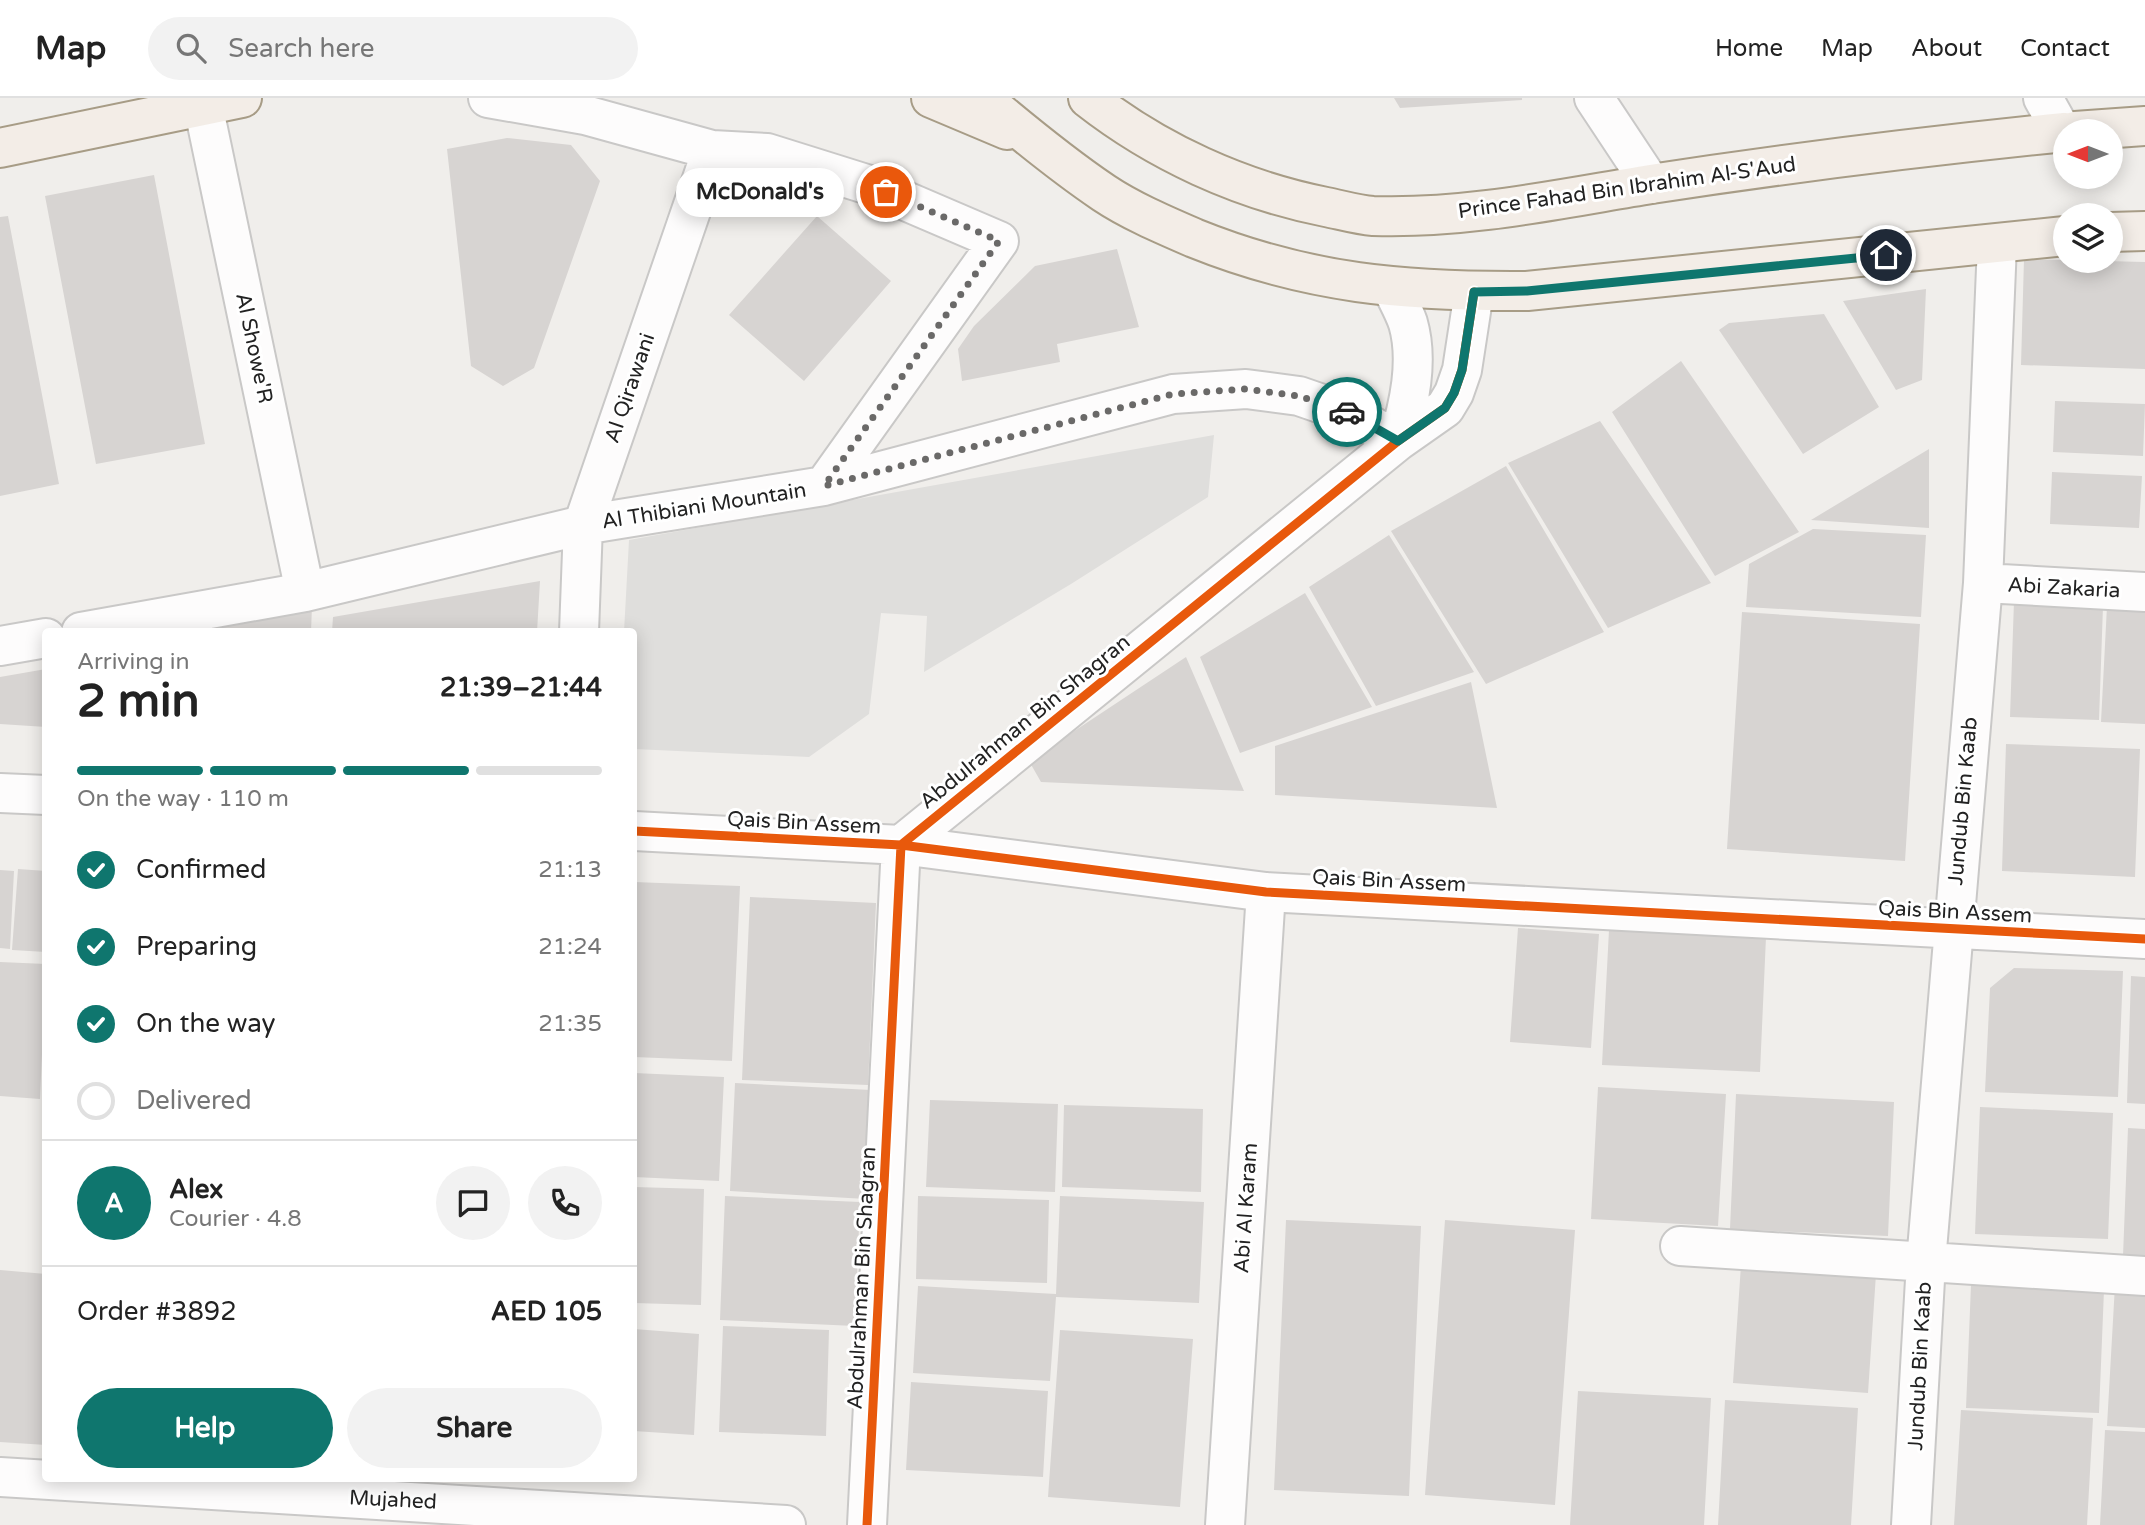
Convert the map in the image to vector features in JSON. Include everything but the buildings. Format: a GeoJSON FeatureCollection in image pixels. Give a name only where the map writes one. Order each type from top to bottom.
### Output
{"type":"FeatureCollection","features":[{"type":"Feature","properties":{"kind":"main road"},"geometry":{"type":"LineString","coordinates":[[0,148],[242,98]]}},
{"type":"Feature","properties":{"kind":"main road"},"geometry":{"type":"LineString","coordinates":[[931,98],[1033,141]]}},
{"type":"Feature","properties":{"kind":"main road"},"geometry":{"type":"LineString","coordinates":[[982,98],[1033,141],[1105,194],[1169,228],[1236,255],[1305,274],[1392,288],[1474,292],[1527,291],[2053,237]]}},
{"type":"Feature","properties":{"kind":"main road","name":"Prince Fahad Bin Ibrahim Al-S'Aud"},"geometry":{"type":"LineString","coordinates":[[1098,102],[1161,147],[1233,180],[1301,202],[1371,216],[1514,208],[1651,184],[1893,151],[2053,134]]}},
{"type":"Feature","properties":{"kind":"main road","name":"Prince Fahad Bin Ibrahim Al-S'Aud"},"geometry":{"type":"LineString","coordinates":[[2123,128],[2145,126]]}},
{"type":"Feature","properties":{"kind":"main road"},"geometry":{"type":"LineString","coordinates":[[2123,232],[2145,231]]}},
{"type":"Feature","properties":{"kind":"street"},"geometry":{"type":"LineString","coordinates":[[488,98],[585,115],[712,150],[767,153],[866,184],[999,241],[824,486]]}},
{"type":"Feature","properties":{"kind":"street"},"geometry":{"type":"LineString","coordinates":[[1594,98],[1651,184]]}},
{"type":"Feature","properties":{"kind":"street"},"geometry":{"type":"LineString","coordinates":[[2043,98],[2058,119]]}},
{"type":"Feature","properties":{"kind":"street","name":"Al Showe'R"},"geometry":{"type":"LineString","coordinates":[[203,105],[306,592]]}},
{"type":"Feature","properties":{"kind":"street","name":"Al Qirawani"},"geometry":{"type":"LineString","coordinates":[[579,628],[583,525],[712,150]]}},
{"type":"Feature","properties":{"kind":"street","name":"Jundub Bin Kaab"},"geometry":{"type":"LineString","coordinates":[[1910,1525],[1951,929],[1983,583],[1997,244]]}},
{"type":"Feature","properties":{"kind":"street"},"geometry":{"type":"LineString","coordinates":[[1392,288],[1408,323],[1411,345],[1409,407],[1398,441]]}},
{"type":"Feature","properties":{"kind":"street","name":"Abdulrahman Bin Shagran"},"geometry":{"type":"LineString","coordinates":[[867,1525],[901,845],[1398,441],[1445,408],[1454,393],[1466,351],[1474,292]]}},
{"type":"Feature","properties":{"kind":"street","name":"Al Thibiani Mountain"},"geometry":{"type":"LineString","coordinates":[[104,628],[306,592],[583,525],[824,486],[1173,394],[1245,389],[1299,396],[1351,414],[1398,441]]}},
{"type":"Feature","properties":{"kind":"street","name":"Abi Zakaria"},"geometry":{"type":"LineString","coordinates":[[1983,583],[2145,592]]}},
{"type":"Feature","properties":{"kind":"street"},"geometry":{"type":"LineString","coordinates":[[0,646],[42,639]]}},
{"type":"Feature","properties":{"kind":"street"},"geometry":{"type":"LineString","coordinates":[[0,793],[42,795]]}},
{"type":"Feature","properties":{"kind":"street","name":"Qais Bin Assem"},"geometry":{"type":"LineString","coordinates":[[637,831],[901,845],[1266,892],[2145,939]]}},
{"type":"Feature","properties":{"kind":"street","name":"Abi Al Karam"},"geometry":{"type":"LineString","coordinates":[[1225,1525],[1266,892]]}},
{"type":"Feature","properties":{"kind":"street"},"geometry":{"type":"LineString","coordinates":[[1680,1246],[2145,1276]]}},
{"type":"Feature","properties":{"kind":"street","name":"Mujahed"},"geometry":{"type":"LineString","coordinates":[[0,1477],[42,1478]]}},
{"type":"Feature","properties":{"kind":"street","name":"Mujahed"},"geometry":{"type":"LineString","coordinates":[[156,1482],[530,1494],[786,1525]]}},
{"type":"Feature","properties":{"kind":"shaded area"},"geometry":{"type":"Polygon","coordinates":[[[1214,435],[1208,497],[1071,584],[924,672],[927,616],[881,613],[869,714],[809,757],[637,749],[637,628],[624,628],[629,540],[1214,435]]]}},
{"type":"Feature","properties":{"kind":"cycle path"},"geometry":{"type":"LineString","coordinates":[[867,1525],[901,845],[1398,441],[1445,408],[1462,370],[1474,292]]}},
{"type":"Feature","properties":{"kind":"cycle path"},"geometry":{"type":"LineString","coordinates":[[637,831],[901,845],[1266,892],[2145,939]]}},
{"type":"Feature","properties":{"kind":"way so far"},"geometry":{"type":"LineString","coordinates":[[886,192],[999,241],[824,486],[1173,394],[1245,389],[1299,396],[1347,412]]}},
{"type":"Feature","properties":{"kind":"place","name":"McDonald's"},"geometry":{"type":"Point","coordinates":[886,192]}},
{"type":"Feature","properties":{"kind":"route"},"geometry":{"type":"LineString","coordinates":[[1347,412],[1398,441],[1445,408],[1462,370],[1474,292],[1527,291],[1886,255]]}}]}
